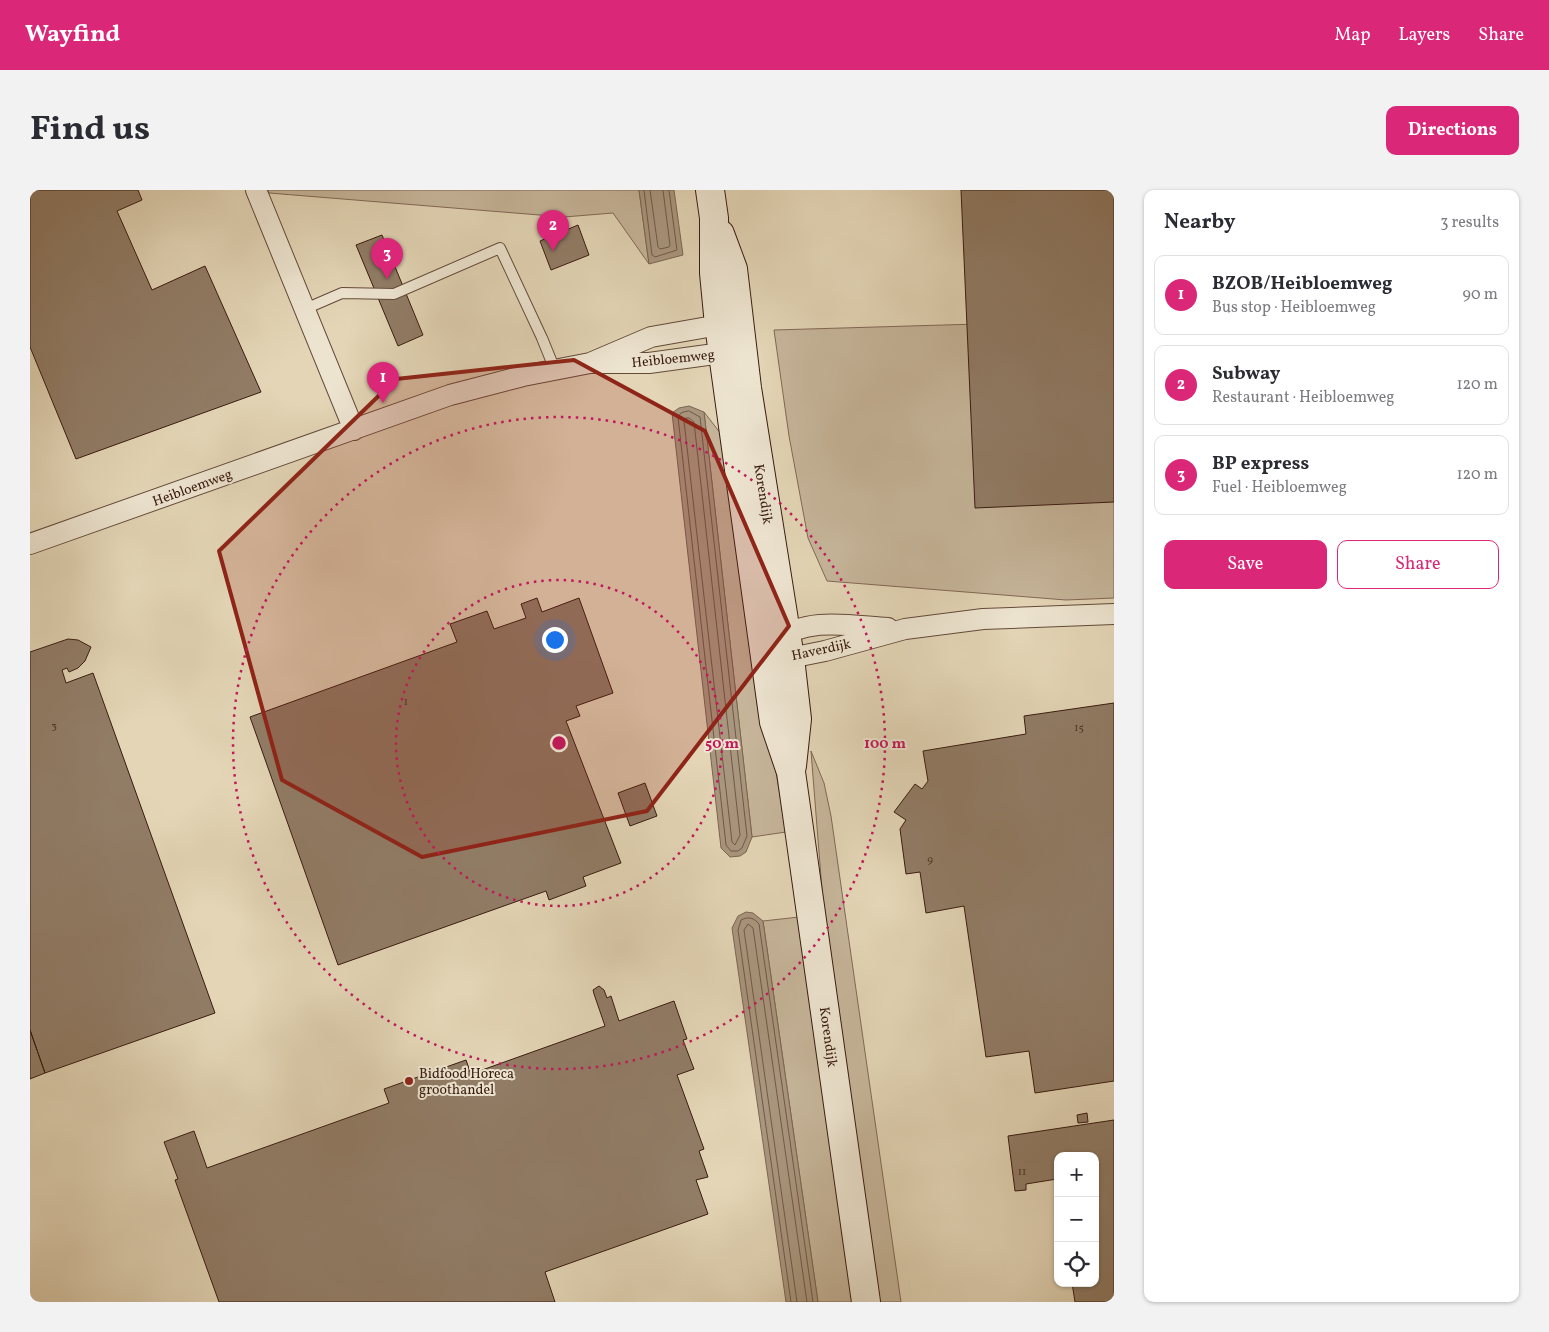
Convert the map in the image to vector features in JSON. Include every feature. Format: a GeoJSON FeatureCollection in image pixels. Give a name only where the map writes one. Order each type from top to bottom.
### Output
{"type":"FeatureCollection","features":[{"type":"Feature","properties":{"kind":"street"},"geometry":{"type":"LineString","coordinates":[[256,190],[354,430]]}},
{"type":"Feature","properties":{"kind":"street","name":"Korendijk"},"geometry":{"type":"LineString","coordinates":[[710,190],[714,218],[714,273],[727,338],[780,647],[774,722],[791,772],[866,1302]]}},
{"type":"Feature","properties":{"kind":"street","name":"Heibloemweg"},"geometry":{"type":"LineString","coordinates":[[590,363],[651,337],[727,338]]}},
{"type":"Feature","properties":{"kind":"street","name":"Heibloemweg"},"geometry":{"type":"LineString","coordinates":[[30,544],[450,395],[590,363],[649,363],[727,338]]}},
{"type":"Feature","properties":{"kind":"street","name":"Haverdijk"},"geometry":{"type":"LineString","coordinates":[[780,647],[825,651],[905,629],[983,619],[1114,614]]}},
{"type":"Feature","properties":{"kind":"lane"},"geometry":{"type":"LineString","coordinates":[[305,309],[342,293],[394,294],[500,248],[555,370]]}},
{"type":"Feature","properties":{"kind":"highlighted area"},"geometry":{"type":"Polygon","coordinates":[[[574,360],[705,431],[789,626],[647,811],[422,857],[282,780],[219,551],[396,379],[574,360]]]}},
{"type":"Feature","properties":{"kind":"shaded area"},"geometry":{"type":"Polygon","coordinates":[[[268,190],[639,190],[649,264],[613,213],[564,217],[269,193],[268,190]]]}},
{"type":"Feature","properties":{"kind":"shaded area"},"geometry":{"type":"Polygon","coordinates":[[[1114,320],[1114,598],[1066,600],[827,581],[808,538],[789,436],[774,330],[1114,320]]]}},
{"type":"Feature","properties":{"kind":"shaded area"},"geometry":{"type":"Polygon","coordinates":[[[704,412],[725,439],[747,598],[786,832],[752,837],[704,412]]]}},
{"type":"Feature","properties":{"kind":"shaded area"},"geometry":{"type":"Polygon","coordinates":[[[811,751],[824,783],[831,816],[901,1302],[876,1302],[824,915],[811,751]]]}},
{"type":"Feature","properties":{"kind":"shaded area"},"geometry":{"type":"Polygon","coordinates":[[[799,917],[854,1302],[818,1302],[763,921],[799,917]]]}},
{"type":"Feature","properties":{"kind":"water"},"geometry":{"type":"Polygon","coordinates":[[[639,190],[674,190],[683,255],[649,264],[639,190]]]}},
{"type":"Feature","properties":{"kind":"water"},"geometry":{"type":"Polygon","coordinates":[[[689,406],[704,412],[752,837],[746,852],[740,856],[730,857],[721,848],[672,413],[679,408],[689,406]]]}},
{"type":"Feature","properties":{"kind":"water"},"geometry":{"type":"Polygon","coordinates":[[[746,912],[753,913],[763,921],[818,1302],[786,1302],[732,928],[738,916],[746,912]]]}},
{"type":"Feature","properties":{"kind":"building"},"geometry":{"type":"Polygon","coordinates":[[[30,190],[138,190],[142,200],[117,211],[152,290],[205,266],[261,392],[76,459],[30,347],[30,190]]]}},
{"type":"Feature","properties":{"kind":"building"},"geometry":{"type":"Polygon","coordinates":[[[961,190],[1114,190],[1114,502],[975,508],[961,190]]]}},
{"type":"Feature","properties":{"kind":"building"},"geometry":{"type":"Polygon","coordinates":[[[578,225],[589,255],[551,270],[540,241],[578,225]]]}},
{"type":"Feature","properties":{"kind":"building"},"geometry":{"type":"Polygon","coordinates":[[[382,235],[423,335],[398,346],[356,245],[382,235]]]}},
{"type":"Feature","properties":{"kind":"building"},"geometry":{"type":"Polygon","coordinates":[[[537,598],[542,612],[579,598],[613,693],[576,706],[580,716],[566,721],[621,863],[583,877],[586,886],[549,900],[546,891],[338,965],[250,717],[457,642],[450,624],[487,611],[494,629],[526,618],[521,604],[537,598]]]}},
{"type":"Feature","properties":{"kind":"building"},"geometry":{"type":"Polygon","coordinates":[[[68,639],[78,640],[91,647],[85,661],[78,668],[69,672],[67,668],[62,670],[66,683],[93,673],[215,1013],[45,1073],[30,1030],[30,652],[68,639]]]}},
{"type":"Feature","properties":{"kind":"building"},"geometry":{"type":"Polygon","coordinates":[[[1114,703],[1114,1081],[1035,1093],[1029,1051],[986,1057],[964,906],[926,913],[920,872],[906,874],[900,829],[906,820],[894,812],[915,784],[922,789],[928,781],[923,751],[1026,734],[1024,716],[1114,703]]]}},
{"type":"Feature","properties":{"kind":"building"},"geometry":{"type":"Polygon","coordinates":[[[645,783],[657,816],[630,826],[618,793],[645,783]]]}},
{"type":"Feature","properties":{"kind":"building"},"geometry":{"type":"Polygon","coordinates":[[[599,986],[604,990],[607,998],[611,996],[619,1021],[674,1001],[687,1039],[683,1040],[694,1069],[677,1075],[704,1149],[699,1151],[708,1177],[696,1180],[708,1214],[545,1272],[555,1302],[219,1302],[175,1180],[178,1179],[164,1142],[194,1131],[207,1168],[389,1103],[384,1089],[466,1060],[471,1074],[605,1026],[593,990],[599,986]]]}},
{"type":"Feature","properties":{"kind":"building"},"geometry":{"type":"Polygon","coordinates":[[[30,1030],[45,1073],[30,1079],[30,1030]]]}},
{"type":"Feature","properties":{"kind":"building"},"geometry":{"type":"Polygon","coordinates":[[[1087,1113],[1088,1122],[1078,1123],[1077,1115],[1087,1113]]]}},
{"type":"Feature","properties":{"kind":"building"},"geometry":{"type":"Polygon","coordinates":[[[1114,1120],[1114,1302],[1075,1302],[1073,1287],[1099,1287],[1099,1152],[1054,1152],[1054,1179],[1026,1184],[1026,1190],[1015,1191],[1008,1136],[1114,1120]]]}},
{"type":"Feature","properties":{"kind":"place","name":"Subway"},"geometry":{"type":"Point","coordinates":[553,251]}},
{"type":"Feature","properties":{"kind":"place","name":"BP express"},"geometry":{"type":"Point","coordinates":[387,279]}},
{"type":"Feature","properties":{"kind":"place","name":"BZOB/Heibloemweg"},"geometry":{"type":"Point","coordinates":[383,403]}},
{"type":"Feature","properties":{"kind":"place","name":"Bidfood Horeca groothandel"},"geometry":{"type":"Point","coordinates":[409,1081]}}]}
